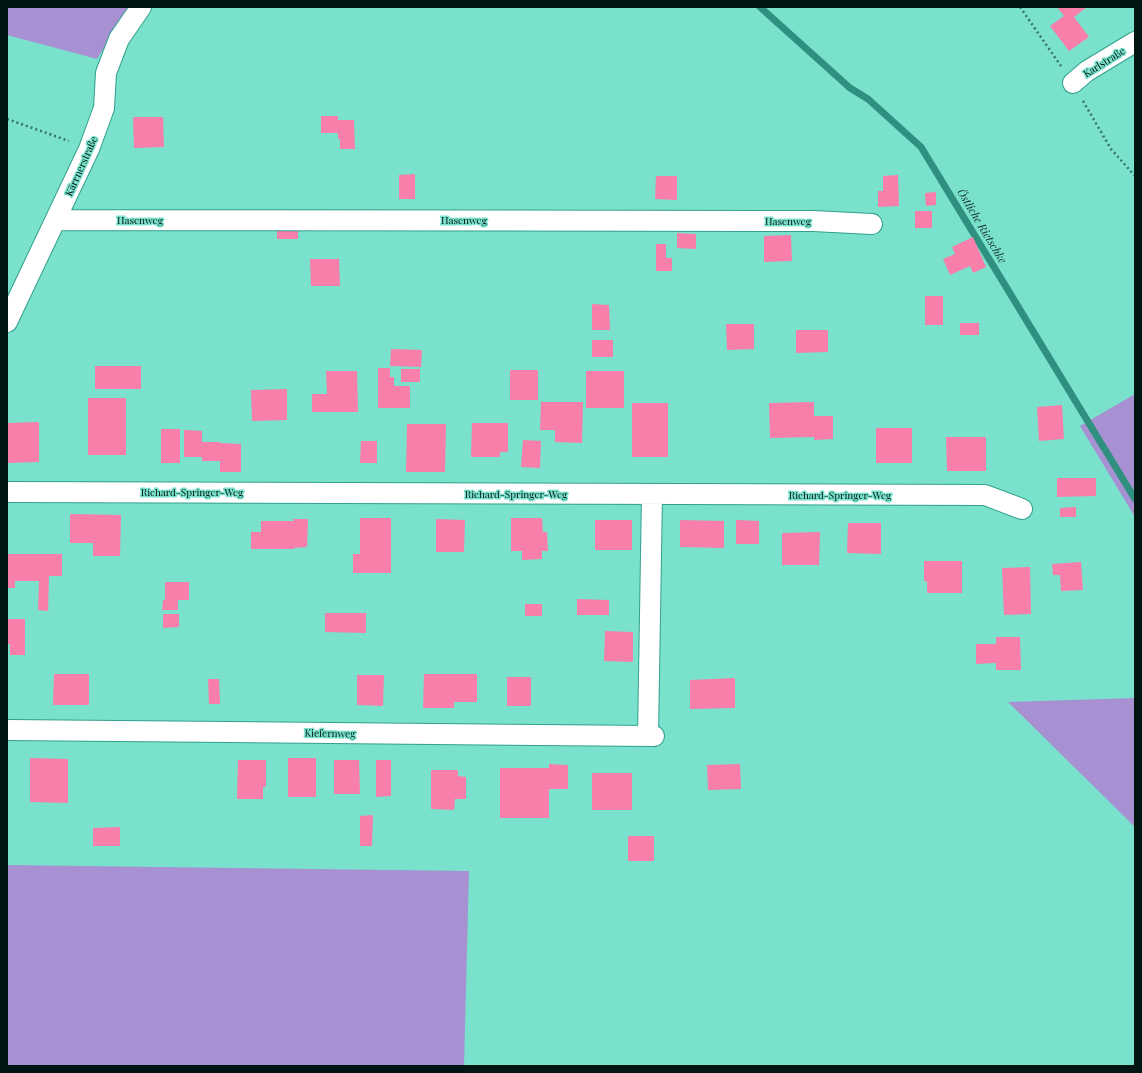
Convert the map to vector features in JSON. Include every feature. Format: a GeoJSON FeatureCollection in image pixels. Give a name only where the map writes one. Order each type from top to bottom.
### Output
{"type":"FeatureCollection","features":[{"type":"Feature","properties":{"kind":"street","name":"Kärrnerstraße"},"geometry":{"type":"LineString","coordinates":[[7,322],[90,149],[104,108],[106,73],[119,39],[141,7]]}},
{"type":"Feature","properties":{"kind":"street","name":"Karlstraße"},"geometry":{"type":"LineString","coordinates":[[1073,83],[1087,71],[1135,42]]}},
{"type":"Feature","properties":{"kind":"street","name":"Hasenweg"},"geometry":{"type":"LineString","coordinates":[[56,220],[813,221],[872,224]]}},
{"type":"Feature","properties":{"kind":"street","name":"Richard-Springer-Weg"},"geometry":{"type":"LineString","coordinates":[[7,492],[985,495],[1022,509]]}},
{"type":"Feature","properties":{"kind":"street","name":"Kiefernweg"},"geometry":{"type":"LineString","coordinates":[[7,730],[651,736],[652,494]]}},
{"type":"Feature","properties":{"kind":"path"},"geometry":{"type":"LineString","coordinates":[[1020,7],[1073,83],[1111,149],[1135,176]]}},
{"type":"Feature","properties":{"kind":"path"},"geometry":{"type":"LineString","coordinates":[[7,119],[90,149]]}},
{"type":"Feature","properties":{"kind":"shaded area"},"geometry":{"type":"Polygon","coordinates":[[[7,7],[129,7],[97,59],[7,35],[7,7]]]}},
{"type":"Feature","properties":{"kind":"shaded area"},"geometry":{"type":"Polygon","coordinates":[[[1135,394],[1135,517],[1080,426],[1135,394]]]}},
{"type":"Feature","properties":{"kind":"shaded area"},"geometry":{"type":"Polygon","coordinates":[[[1135,698],[1135,827],[1008,702],[1135,698]]]}},
{"type":"Feature","properties":{"kind":"shaded area"},"geometry":{"type":"Polygon","coordinates":[[[7,865],[469,871],[464,1066],[7,1066],[7,865]]]}},
{"type":"Feature","properties":{"kind":"building"},"geometry":{"type":"Polygon","coordinates":[[[1057,7],[1087,7],[1074,17],[1089,37],[1069,51],[1050,26],[1064,16],[1057,7]]]}},
{"type":"Feature","properties":{"kind":"building"},"geometry":{"type":"Polygon","coordinates":[[[321,116],[338,116],[338,120],[354,120],[355,149],[340,149],[340,139],[338,139],[338,133],[321,133],[321,116]]]}},
{"type":"Feature","properties":{"kind":"building"},"geometry":{"type":"Polygon","coordinates":[[[133,117],[163,117],[164,147],[134,148],[133,117]]]}},
{"type":"Feature","properties":{"kind":"building"},"geometry":{"type":"Polygon","coordinates":[[[415,174],[415,199],[399,199],[399,175],[415,174]]]}},
{"type":"Feature","properties":{"kind":"building"},"geometry":{"type":"Polygon","coordinates":[[[898,175],[899,206],[878,207],[878,191],[883,191],[883,176],[898,175]]]}},
{"type":"Feature","properties":{"kind":"building"},"geometry":{"type":"Polygon","coordinates":[[[656,176],[677,176],[677,200],[655,199],[656,176]]]}},
{"type":"Feature","properties":{"kind":"building"},"geometry":{"type":"Polygon","coordinates":[[[936,192],[936,205],[926,206],[925,193],[936,192]]]}},
{"type":"Feature","properties":{"kind":"building"},"geometry":{"type":"Polygon","coordinates":[[[915,211],[932,211],[932,228],[915,228],[915,211]]]}},
{"type":"Feature","properties":{"kind":"building"},"geometry":{"type":"Polygon","coordinates":[[[277,229],[298,229],[298,239],[277,239],[277,229]]]}},
{"type":"Feature","properties":{"kind":"building"},"geometry":{"type":"Polygon","coordinates":[[[677,233],[696,234],[696,249],[677,248],[677,233]]]}},
{"type":"Feature","properties":{"kind":"building"},"geometry":{"type":"Polygon","coordinates":[[[791,235],[792,261],[764,262],[764,236],[791,235]]]}},
{"type":"Feature","properties":{"kind":"building"},"geometry":{"type":"Polygon","coordinates":[[[973,237],[986,267],[973,273],[970,266],[950,275],[943,259],[955,254],[952,247],[973,237]]]}},
{"type":"Feature","properties":{"kind":"building"},"geometry":{"type":"Polygon","coordinates":[[[656,244],[666,244],[666,258],[672,258],[672,271],[656,271],[656,244]]]}},
{"type":"Feature","properties":{"kind":"building"},"geometry":{"type":"Polygon","coordinates":[[[310,259],[339,259],[340,286],[311,286],[310,259]]]}},
{"type":"Feature","properties":{"kind":"building"},"geometry":{"type":"Polygon","coordinates":[[[925,296],[943,296],[943,325],[925,325],[925,296]]]}},
{"type":"Feature","properties":{"kind":"building"},"geometry":{"type":"Polygon","coordinates":[[[592,304],[609,305],[610,330],[592,330],[592,304]]]}},
{"type":"Feature","properties":{"kind":"building"},"geometry":{"type":"Polygon","coordinates":[[[960,323],[979,323],[979,335],[960,335],[960,323]]]}},
{"type":"Feature","properties":{"kind":"building"},"geometry":{"type":"Polygon","coordinates":[[[726,324],[754,324],[754,349],[727,350],[726,324]]]}},
{"type":"Feature","properties":{"kind":"building"},"geometry":{"type":"Polygon","coordinates":[[[796,330],[828,330],[828,352],[796,353],[796,330]]]}},
{"type":"Feature","properties":{"kind":"building"},"geometry":{"type":"Polygon","coordinates":[[[592,340],[613,340],[613,357],[592,357],[592,340]]]}},
{"type":"Feature","properties":{"kind":"building"},"geometry":{"type":"Polygon","coordinates":[[[391,349],[422,350],[421,367],[390,366],[391,349]]]}},
{"type":"Feature","properties":{"kind":"building"},"geometry":{"type":"Polygon","coordinates":[[[95,366],[141,366],[141,389],[95,389],[95,366]]]}},
{"type":"Feature","properties":{"kind":"building"},"geometry":{"type":"Polygon","coordinates":[[[378,368],[390,368],[390,377],[394,377],[394,386],[410,386],[410,408],[378,408],[378,368]]]}},
{"type":"Feature","properties":{"kind":"building"},"geometry":{"type":"Polygon","coordinates":[[[401,369],[420,369],[420,382],[401,382],[401,369]]]}},
{"type":"Feature","properties":{"kind":"building"},"geometry":{"type":"Polygon","coordinates":[[[510,370],[538,370],[538,400],[510,400],[510,370]]]}},
{"type":"Feature","properties":{"kind":"building"},"geometry":{"type":"Polygon","coordinates":[[[326,371],[357,371],[358,412],[312,412],[312,394],[327,394],[326,371]]]}},
{"type":"Feature","properties":{"kind":"building"},"geometry":{"type":"Polygon","coordinates":[[[586,371],[624,371],[624,408],[586,408],[586,371]]]}},
{"type":"Feature","properties":{"kind":"building"},"geometry":{"type":"Polygon","coordinates":[[[287,389],[287,420],[252,421],[251,390],[287,389]]]}},
{"type":"Feature","properties":{"kind":"building"},"geometry":{"type":"Polygon","coordinates":[[[88,398],[126,398],[126,455],[88,455],[88,398]]]}},
{"type":"Feature","properties":{"kind":"building"},"geometry":{"type":"Polygon","coordinates":[[[541,402],[583,402],[582,443],[555,442],[555,430],[540,430],[541,402]]]}},
{"type":"Feature","properties":{"kind":"building"},"geometry":{"type":"Polygon","coordinates":[[[814,402],[814,416],[833,416],[833,439],[814,440],[814,437],[770,438],[769,403],[814,402]]]}},
{"type":"Feature","properties":{"kind":"building"},"geometry":{"type":"Polygon","coordinates":[[[632,403],[668,403],[668,457],[632,457],[632,403]]]}},
{"type":"Feature","properties":{"kind":"building"},"geometry":{"type":"Polygon","coordinates":[[[1062,405],[1064,439],[1039,441],[1037,407],[1062,405]]]}},
{"type":"Feature","properties":{"kind":"building"},"geometry":{"type":"Polygon","coordinates":[[[39,422],[39,462],[7,463],[7,423],[39,422]]]}},
{"type":"Feature","properties":{"kind":"building"},"geometry":{"type":"Polygon","coordinates":[[[472,423],[508,423],[508,452],[500,452],[500,457],[471,457],[472,423]]]}},
{"type":"Feature","properties":{"kind":"building"},"geometry":{"type":"Polygon","coordinates":[[[407,424],[446,424],[445,472],[406,472],[407,424]]]}},
{"type":"Feature","properties":{"kind":"building"},"geometry":{"type":"Polygon","coordinates":[[[876,428],[912,428],[912,463],[876,463],[876,428]]]}},
{"type":"Feature","properties":{"kind":"building"},"geometry":{"type":"Polygon","coordinates":[[[161,429],[180,429],[180,463],[161,463],[161,429]]]}},
{"type":"Feature","properties":{"kind":"building"},"geometry":{"type":"Polygon","coordinates":[[[184,430],[202,431],[202,442],[241,444],[241,472],[220,472],[220,461],[202,461],[202,457],[184,457],[184,430]]]}},
{"type":"Feature","properties":{"kind":"building"},"geometry":{"type":"Polygon","coordinates":[[[946,437],[986,437],[986,471],[947,471],[946,437]]]}},
{"type":"Feature","properties":{"kind":"building"},"geometry":{"type":"Polygon","coordinates":[[[523,440],[541,441],[540,468],[521,467],[523,440]]]}},
{"type":"Feature","properties":{"kind":"building"},"geometry":{"type":"Polygon","coordinates":[[[361,441],[377,441],[377,463],[360,463],[361,441]]]}},
{"type":"Feature","properties":{"kind":"building"},"geometry":{"type":"Polygon","coordinates":[[[1057,478],[1096,478],[1096,496],[1057,497],[1057,478]]]}},
{"type":"Feature","properties":{"kind":"building"},"geometry":{"type":"Polygon","coordinates":[[[1076,507],[1076,517],[1060,517],[1060,508],[1076,507]]]}},
{"type":"Feature","properties":{"kind":"building"},"geometry":{"type":"Polygon","coordinates":[[[70,514],[121,515],[120,556],[93,556],[93,543],[70,543],[70,514]]]}},
{"type":"Feature","properties":{"kind":"building"},"geometry":{"type":"Polygon","coordinates":[[[360,518],[391,518],[391,573],[353,573],[353,554],[360,554],[360,518]]]}},
{"type":"Feature","properties":{"kind":"building"},"geometry":{"type":"Polygon","coordinates":[[[511,518],[542,518],[543,532],[547,532],[548,551],[542,551],[542,559],[522,560],[522,551],[511,551],[511,518]]]}},
{"type":"Feature","properties":{"kind":"building"},"geometry":{"type":"Polygon","coordinates":[[[293,519],[308,519],[307,547],[294,549],[251,549],[251,532],[261,532],[261,521],[294,521],[293,519]]]}},
{"type":"Feature","properties":{"kind":"building"},"geometry":{"type":"Polygon","coordinates":[[[436,519],[465,520],[464,552],[436,552],[436,519]]]}},
{"type":"Feature","properties":{"kind":"building"},"geometry":{"type":"Polygon","coordinates":[[[595,520],[632,520],[632,550],[595,550],[595,520]]]}},
{"type":"Feature","properties":{"kind":"building"},"geometry":{"type":"Polygon","coordinates":[[[680,520],[724,521],[724,548],[680,547],[680,520]]]}},
{"type":"Feature","properties":{"kind":"building"},"geometry":{"type":"Polygon","coordinates":[[[736,520],[759,521],[759,544],[736,544],[736,520]]]}},
{"type":"Feature","properties":{"kind":"building"},"geometry":{"type":"Polygon","coordinates":[[[848,523],[881,523],[881,554],[847,553],[848,523]]]}},
{"type":"Feature","properties":{"kind":"building"},"geometry":{"type":"Polygon","coordinates":[[[820,532],[819,565],[782,565],[782,533],[820,532]]]}},
{"type":"Feature","properties":{"kind":"building"},"geometry":{"type":"Polygon","coordinates":[[[7,554],[62,554],[62,576],[49,576],[48,611],[38,610],[39,581],[15,581],[15,588],[7,588],[7,554]]]}},
{"type":"Feature","properties":{"kind":"building"},"geometry":{"type":"Polygon","coordinates":[[[924,561],[962,561],[962,593],[927,593],[927,581],[924,581],[924,561]]]}},
{"type":"Feature","properties":{"kind":"building"},"geometry":{"type":"Polygon","coordinates":[[[1081,562],[1083,590],[1061,591],[1060,575],[1053,575],[1052,564],[1081,562]]]}},
{"type":"Feature","properties":{"kind":"building"},"geometry":{"type":"Polygon","coordinates":[[[1030,567],[1031,614],[1004,615],[1002,568],[1030,567]]]}},
{"type":"Feature","properties":{"kind":"building"},"geometry":{"type":"Polygon","coordinates":[[[165,582],[189,582],[189,600],[178,600],[178,610],[162,610],[163,600],[165,600],[165,582]]]}},
{"type":"Feature","properties":{"kind":"building"},"geometry":{"type":"Polygon","coordinates":[[[577,599],[609,600],[609,615],[577,615],[577,599]]]}},
{"type":"Feature","properties":{"kind":"building"},"geometry":{"type":"Polygon","coordinates":[[[525,604],[542,604],[542,616],[525,616],[525,604]]]}},
{"type":"Feature","properties":{"kind":"building"},"geometry":{"type":"Polygon","coordinates":[[[325,613],[366,613],[366,633],[325,632],[325,613]]]}},
{"type":"Feature","properties":{"kind":"building"},"geometry":{"type":"Polygon","coordinates":[[[163,614],[179,614],[179,627],[163,628],[163,614]]]}},
{"type":"Feature","properties":{"kind":"building"},"geometry":{"type":"Polygon","coordinates":[[[7,619],[25,619],[25,655],[10,655],[10,644],[7,644],[7,619]]]}},
{"type":"Feature","properties":{"kind":"building"},"geometry":{"type":"Polygon","coordinates":[[[605,631],[633,632],[633,662],[604,661],[605,631]]]}},
{"type":"Feature","properties":{"kind":"building"},"geometry":{"type":"Polygon","coordinates":[[[996,637],[1020,637],[1021,670],[996,670],[996,663],[976,664],[976,644],[996,644],[996,637]]]}},
{"type":"Feature","properties":{"kind":"building"},"geometry":{"type":"Polygon","coordinates":[[[54,674],[89,674],[89,705],[53,705],[54,674]]]}},
{"type":"Feature","properties":{"kind":"building"},"geometry":{"type":"Polygon","coordinates":[[[424,674],[477,674],[477,702],[454,702],[454,708],[423,708],[424,674]]]}},
{"type":"Feature","properties":{"kind":"building"},"geometry":{"type":"Polygon","coordinates":[[[357,675],[384,675],[383,706],[357,705],[357,675]]]}},
{"type":"Feature","properties":{"kind":"building"},"geometry":{"type":"Polygon","coordinates":[[[507,677],[531,677],[531,706],[507,706],[507,677]]]}},
{"type":"Feature","properties":{"kind":"building"},"geometry":{"type":"Polygon","coordinates":[[[735,678],[735,708],[690,709],[690,680],[735,678]]]}},
{"type":"Feature","properties":{"kind":"building"},"geometry":{"type":"Polygon","coordinates":[[[208,679],[219,679],[220,704],[209,704],[208,679]]]}},
{"type":"Feature","properties":{"kind":"building"},"geometry":{"type":"Polygon","coordinates":[[[30,758],[68,759],[68,803],[30,802],[30,758]]]}},
{"type":"Feature","properties":{"kind":"building"},"geometry":{"type":"Polygon","coordinates":[[[288,758],[316,758],[316,797],[288,797],[288,758]]]}},
{"type":"Feature","properties":{"kind":"building"},"geometry":{"type":"Polygon","coordinates":[[[238,760],[266,760],[266,787],[263,787],[263,799],[237,799],[238,760]]]}},
{"type":"Feature","properties":{"kind":"building"},"geometry":{"type":"Polygon","coordinates":[[[334,760],[359,760],[360,794],[334,794],[334,760]]]}},
{"type":"Feature","properties":{"kind":"building"},"geometry":{"type":"Polygon","coordinates":[[[376,760],[391,760],[391,796],[376,797],[376,760]]]}},
{"type":"Feature","properties":{"kind":"building"},"geometry":{"type":"Polygon","coordinates":[[[549,764],[568,765],[568,789],[549,789],[549,818],[500,818],[500,768],[549,768],[549,764]]]}},
{"type":"Feature","properties":{"kind":"building"},"geometry":{"type":"Polygon","coordinates":[[[740,764],[741,789],[708,790],[707,765],[740,764]]]}},
{"type":"Feature","properties":{"kind":"building"},"geometry":{"type":"Polygon","coordinates":[[[431,770],[458,770],[458,776],[466,777],[466,799],[455,799],[454,810],[431,809],[431,770]]]}},
{"type":"Feature","properties":{"kind":"building"},"geometry":{"type":"Polygon","coordinates":[[[592,773],[632,773],[632,810],[592,810],[592,773]]]}},
{"type":"Feature","properties":{"kind":"building"},"geometry":{"type":"Polygon","coordinates":[[[373,815],[372,846],[360,846],[360,816],[373,815]]]}},
{"type":"Feature","properties":{"kind":"building"},"geometry":{"type":"Polygon","coordinates":[[[120,827],[120,846],[93,846],[93,828],[120,827]]]}},
{"type":"Feature","properties":{"kind":"building"},"geometry":{"type":"Polygon","coordinates":[[[628,836],[654,836],[654,861],[628,861],[628,836]]]}},
{"type":"Feature","properties":{"kind":"waterway","name":"Östliche Rietschke"},"geometry":{"type":"LineString","coordinates":[[760,7],[850,88],[868,99],[921,147],[1135,499]]}}]}
